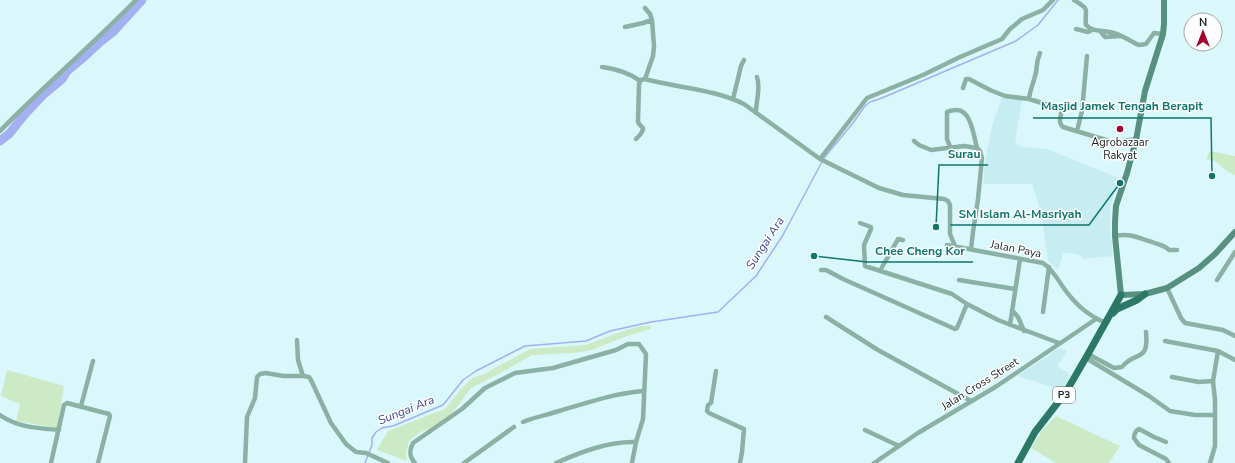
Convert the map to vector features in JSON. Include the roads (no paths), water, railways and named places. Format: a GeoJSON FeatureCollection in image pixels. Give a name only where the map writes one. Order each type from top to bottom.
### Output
{"type":"FeatureCollection","features":[{"type":"Feature","properties":{"kind":"main road"},"geometry":{"type":"LineString","coordinates":[[1164,0],[1163,34],[1145,91],[1136,140],[1116,206],[1115,236],[1121,295],[1145,294],[1167,288],[1199,268],[1215,254],[1235,232]]}},
{"type":"Feature","properties":{"kind":"main road"},"geometry":{"type":"LineString","coordinates":[[1110,315],[1145,294]]}},
{"type":"Feature","properties":{"kind":"main road","name":"P3"},"geometry":{"type":"LineString","coordinates":[[1018,463],[1035,432],[1066,392],[1121,295]]}},
{"type":"Feature","properties":{"kind":"street"},"geometry":{"type":"LineString","coordinates":[[0,131],[29,101],[114,23],[136,0]]}},
{"type":"Feature","properties":{"kind":"street"},"geometry":{"type":"LineString","coordinates":[[820,159],[867,98],[923,75],[1002,39],[1010,29],[1022,19],[1044,10],[1053,0]]}},
{"type":"Feature","properties":{"kind":"street"},"geometry":{"type":"LineString","coordinates":[[1074,0],[1086,8],[1086,25],[1092,30]]}},
{"type":"Feature","properties":{"kind":"street"},"geometry":{"type":"LineString","coordinates":[[636,139],[640,136],[643,130],[638,121],[639,84],[643,80],[653,56],[654,32],[652,20],[650,14],[645,8]]}},
{"type":"Feature","properties":{"kind":"street"},"geometry":{"type":"LineString","coordinates":[[625,27],[652,20]]}},
{"type":"Feature","properties":{"kind":"street"},"geometry":{"type":"LineString","coordinates":[[1076,29],[1088,32],[1092,30],[1100,31],[1105,37],[1123,36],[1137,44],[1142,45],[1146,44],[1154,33],[1163,34]]}},
{"type":"Feature","properties":{"kind":"street"},"geometry":{"type":"LineString","coordinates":[[1029,99],[1030,89],[1035,76],[1037,60],[1040,54]]}},
{"type":"Feature","properties":{"kind":"street"},"geometry":{"type":"LineString","coordinates":[[1077,131],[1082,111],[1087,56]]}},
{"type":"Feature","properties":{"kind":"street"},"geometry":{"type":"LineString","coordinates":[[733,99],[741,66],[744,60]]}},
{"type":"Feature","properties":{"kind":"street"},"geometry":{"type":"LineString","coordinates":[[602,67],[620,70],[643,80],[716,94],[733,99],[756,112],[820,159],[879,188],[903,195],[944,199],[948,201],[950,205],[950,234],[955,246]]}},
{"type":"Feature","properties":{"kind":"street"},"geometry":{"type":"LineString","coordinates":[[756,112],[756,103],[760,84],[758,77]]}},
{"type":"Feature","properties":{"kind":"street"},"geometry":{"type":"LineString","coordinates":[[963,88],[966,79],[969,79],[1005,96],[1029,99],[1061,110],[1062,112],[1059,122],[1063,127],[1116,143],[1120,143],[1128,139],[1136,140]]}},
{"type":"Feature","properties":{"kind":"street"},"geometry":{"type":"LineString","coordinates":[[951,149],[947,139],[947,112],[950,110],[962,110],[970,122],[977,148],[980,151],[982,158],[971,249]]}},
{"type":"Feature","properties":{"kind":"street"},"geometry":{"type":"LineString","coordinates":[[914,141],[931,150],[951,149],[964,146],[977,148]]}},
{"type":"Feature","properties":{"kind":"street"},"geometry":{"type":"LineString","coordinates":[[860,223],[871,227],[864,245],[865,266],[947,292],[998,320],[1059,343]]}},
{"type":"Feature","properties":{"kind":"street"},"geometry":{"type":"LineString","coordinates":[[1115,236],[1126,234],[1132,235],[1164,245],[1169,250],[1177,250]]}},
{"type":"Feature","properties":{"kind":"street"},"geometry":{"type":"LineString","coordinates":[[880,271],[898,239],[903,240]]}},
{"type":"Feature","properties":{"kind":"street","name":"Jalan Paya"},"geometry":{"type":"LineString","coordinates":[[947,245],[1043,263],[1049,267],[1081,309],[1096,319],[1106,323]]}},
{"type":"Feature","properties":{"kind":"street"},"geometry":{"type":"LineString","coordinates":[[1217,280],[1235,252]]}},
{"type":"Feature","properties":{"kind":"street"},"geometry":{"type":"LineString","coordinates":[[1010,325],[1020,258]]}},
{"type":"Feature","properties":{"kind":"street"},"geometry":{"type":"LineString","coordinates":[[1043,312],[1049,267]]}},
{"type":"Feature","properties":{"kind":"street"},"geometry":{"type":"LineString","coordinates":[[821,270],[826,270],[955,329],[957,328],[967,304]]}},
{"type":"Feature","properties":{"kind":"street"},"geometry":{"type":"LineString","coordinates":[[959,280],[1015,289]]}},
{"type":"Feature","properties":{"kind":"street"},"geometry":{"type":"LineString","coordinates":[[1167,288],[1181,318],[1185,323],[1223,330],[1235,336]]}},
{"type":"Feature","properties":{"kind":"street"},"geometry":{"type":"LineString","coordinates":[[1012,310],[1018,318],[1024,331]]}},
{"type":"Feature","properties":{"kind":"street"},"geometry":{"type":"LineString","coordinates":[[826,317],[882,352],[971,401]]}},
{"type":"Feature","properties":{"kind":"street","name":"Jalan Cross Street"},"geometry":{"type":"LineString","coordinates":[[874,463],[997,386],[1096,319]]}},
{"type":"Feature","properties":{"kind":"street"},"geometry":{"type":"LineString","coordinates":[[1087,356],[1114,368],[1122,367],[1125,363],[1140,356],[1146,350],[1146,332]]}},
{"type":"Feature","properties":{"kind":"street"},"geometry":{"type":"LineString","coordinates":[[297,340],[298,360],[303,376]]}},
{"type":"Feature","properties":{"kind":"street"},"geometry":{"type":"LineString","coordinates":[[1165,341],[1218,351],[1235,360]]}},
{"type":"Feature","properties":{"kind":"street"},"geometry":{"type":"LineString","coordinates":[[416,463],[411,458],[410,450],[412,443],[462,409],[485,388],[495,382],[515,374],[553,368],[616,350],[628,344],[638,344],[646,354],[643,419],[636,442],[632,463]]}},
{"type":"Feature","properties":{"kind":"street"},"geometry":{"type":"LineString","coordinates":[[1210,463],[1215,446],[1215,400],[1213,381],[1218,351]]}},
{"type":"Feature","properties":{"kind":"street"},"geometry":{"type":"LineString","coordinates":[[1087,356],[1170,412],[1214,415]]}},
{"type":"Feature","properties":{"kind":"street"},"geometry":{"type":"LineString","coordinates":[[81,406],[93,361]]}},
{"type":"Feature","properties":{"kind":"street"},"geometry":{"type":"LineString","coordinates":[[716,371],[711,403],[708,405],[707,411],[744,429],[740,463]]}},
{"type":"Feature","properties":{"kind":"street"},"geometry":{"type":"LineString","coordinates":[[245,463],[248,417],[251,404],[255,398],[257,377],[260,374],[266,373],[283,376],[309,377],[312,380],[331,423],[346,444],[356,452],[366,453],[388,463]]}},
{"type":"Feature","properties":{"kind":"street"},"geometry":{"type":"LineString","coordinates":[[1172,377],[1199,382],[1213,381]]}},
{"type":"Feature","properties":{"kind":"street"},"geometry":{"type":"LineString","coordinates":[[523,422],[532,418],[587,403],[632,392],[644,391]]}},
{"type":"Feature","properties":{"kind":"street"},"geometry":{"type":"LineString","coordinates":[[52,463],[64,405],[67,403],[108,413],[110,416],[98,463]]}},
{"type":"Feature","properties":{"kind":"street"},"geometry":{"type":"LineString","coordinates":[[0,415],[7,420],[27,427],[59,430]]}},
{"type":"Feature","properties":{"kind":"street"},"geometry":{"type":"LineString","coordinates":[[464,463],[514,427]]}},
{"type":"Feature","properties":{"kind":"street"},"geometry":{"type":"LineString","coordinates":[[1166,442],[1154,438],[1139,429],[1134,434],[1134,438],[1139,445],[1166,459],[1169,463]]}},
{"type":"Feature","properties":{"kind":"street"},"geometry":{"type":"LineString","coordinates":[[865,430],[899,446]]}},
{"type":"Feature","properties":{"kind":"street"},"geometry":{"type":"LineString","coordinates":[[556,463],[574,455],[602,446],[622,442],[636,442]]}},
{"type":"Feature","properties":{"kind":"waterway"},"geometry":{"type":"LineString","coordinates":[[0,141],[9,134],[44,94],[62,79],[67,71],[113,32],[142,0]]}},
{"type":"Feature","properties":{"kind":"waterway","name":"Sungai Ara"},"geometry":{"type":"LineString","coordinates":[[365,463],[372,445],[372,438],[376,432],[382,428],[393,426],[443,405],[463,380],[476,371],[525,346],[586,341],[610,331],[651,322],[718,312],[756,276],[783,235],[824,158],[865,106],[870,102],[1016,41],[1038,25],[1058,0]]}},
{"type":"Feature","properties":{"kind":"place","name":"Agrobazaar Rakyat"},"geometry":{"type":"Point","coordinates":[1120,129]}},
{"type":"Feature","properties":{"kind":"place","name":"Masjid Jamek Tengah Berapit"},"geometry":{"type":"Point","coordinates":[1212,176]}},
{"type":"Feature","properties":{"kind":"place","name":"SM Islam Al-Masriyah"},"geometry":{"type":"Point","coordinates":[1120,183]}},
{"type":"Feature","properties":{"kind":"place","name":"Surau"},"geometry":{"type":"Point","coordinates":[936,227]}},
{"type":"Feature","properties":{"kind":"place","name":"Chee Cheng Kor"},"geometry":{"type":"Point","coordinates":[814,256]}}]}
